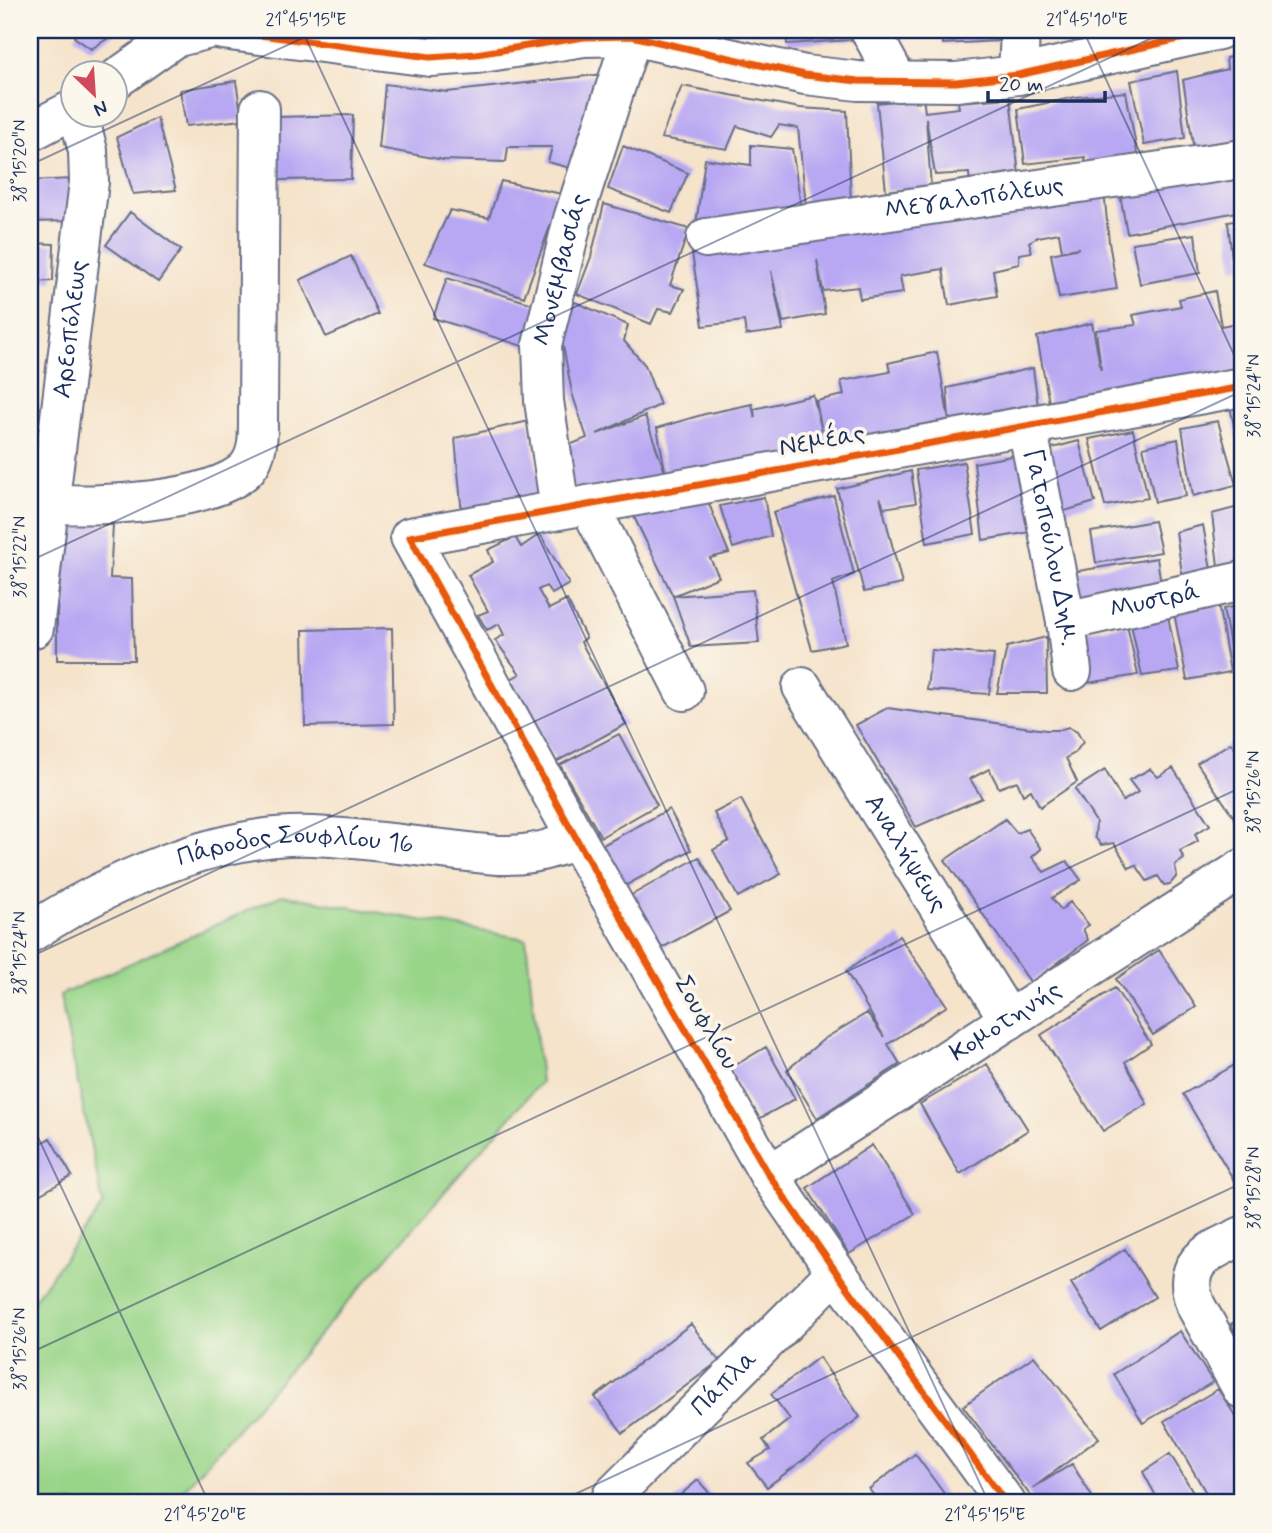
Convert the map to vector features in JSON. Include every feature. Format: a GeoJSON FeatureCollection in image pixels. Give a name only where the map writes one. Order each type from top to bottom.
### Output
{"type":"FeatureCollection","features":[{"type":"Feature","properties":{"kind":"street"},"geometry":{"type":"LineString","coordinates":[[870,30],[898,82]]}},
{"type":"Feature","properties":{"kind":"street"},"geometry":{"type":"LineString","coordinates":[[1018,75],[1020,30]]}},
{"type":"Feature","properties":{"kind":"street"},"geometry":{"type":"LineString","coordinates":[[130,69],[174,38],[199,31],[430,57],[476,54],[584,37],[632,36],[804,75],[858,81],[956,82],[1018,75],[1219,30]]}},
{"type":"Feature","properties":{"kind":"street","name":"Μονεμβασιάς"},"geometry":{"type":"LineString","coordinates":[[632,36],[573,219],[542,345],[544,401],[574,507],[684,691]]}},
{"type":"Feature","properties":{"kind":"street"},"geometry":{"type":"LineString","coordinates":[[48,503],[90,506],[183,494],[225,484],[240,474],[252,459],[257,446],[258,416],[260,109]]}},
{"type":"Feature","properties":{"kind":"street"},"geometry":{"type":"LineString","coordinates":[[30,132],[60,117]]}},
{"type":"Feature","properties":{"kind":"street","name":"Αρεοπόλεως"},"geometry":{"type":"LineString","coordinates":[[34,628],[89,182],[88,152],[82,130]]}},
{"type":"Feature","properties":{"kind":"street","name":"Μεγαλοπόλεως"},"geometry":{"type":"LineString","coordinates":[[706,238],[1242,159]]}},
{"type":"Feature","properties":{"kind":"street","name":"Νεμέας"},"geometry":{"type":"LineString","coordinates":[[410,537],[1242,387]]}},
{"type":"Feature","properties":{"kind":"street","name":"Γατοπούλου Δημ."},"geometry":{"type":"LineString","coordinates":[[1027,426],[1066,621],[1072,671]]}},
{"type":"Feature","properties":{"kind":"street","name":"Σουφλίου"},"geometry":{"type":"LineString","coordinates":[[410,537],[577,840],[769,1175],[836,1272],[1006,1503]]}},
{"type":"Feature","properties":{"kind":"street","name":"Μυστρά"},"geometry":{"type":"LineString","coordinates":[[1066,621],[1242,581]]}},
{"type":"Feature","properties":{"kind":"street","name":"Αναλήψεως"},"geometry":{"type":"LineString","coordinates":[[802,687],[1009,1020]]}},
{"type":"Feature","properties":{"kind":"street","name":"Πάροδος Σουφλίου 16"},"geometry":{"type":"LineString","coordinates":[[30,933],[76,905],[119,884],[194,854],[250,840],[313,836],[491,855],[530,853],[577,840]]}},
{"type":"Feature","properties":{"kind":"street","name":"Κομοτηνής"},"geometry":{"type":"LineString","coordinates":[[769,1175],[1242,869]]}},
{"type":"Feature","properties":{"kind":"street"},"geometry":{"type":"LineString","coordinates":[[1242,1236],[1208,1252],[1195,1266],[1191,1278],[1191,1292],[1196,1306],[1242,1389]]}},
{"type":"Feature","properties":{"kind":"street","name":"Πάπλα"},"geometry":{"type":"LineString","coordinates":[[612,1496],[836,1272]]}},
{"type":"Feature","properties":{"kind":"green space"},"geometry":{"type":"Polygon","coordinates":[[[282,895],[526,939],[541,1082],[172,1503],[30,1503],[30,1305],[103,1205],[60,995],[282,895]]]}},
{"type":"Feature","properties":{"kind":"building"},"geometry":{"type":"Polygon","coordinates":[[[80,30],[121,30],[91,49],[74,37],[80,30]]]}},
{"type":"Feature","properties":{"kind":"building"},"geometry":{"type":"Polygon","coordinates":[[[355,30],[441,30],[438,48],[355,30]]]}},
{"type":"Feature","properties":{"kind":"building"},"geometry":{"type":"Polygon","coordinates":[[[747,30],[849,30],[852,40],[787,44],[786,35],[747,30]]]}},
{"type":"Feature","properties":{"kind":"building"},"geometry":{"type":"Polygon","coordinates":[[[942,30],[999,30],[998,41],[943,44],[942,30]]]}},
{"type":"Feature","properties":{"kind":"building"},"geometry":{"type":"Polygon","coordinates":[[[1242,54],[1242,141],[1194,151],[1183,80],[1227,69],[1226,58],[1242,54]]]}},
{"type":"Feature","properties":{"kind":"building"},"geometry":{"type":"Polygon","coordinates":[[[1177,71],[1185,138],[1144,145],[1131,81],[1177,71]]]}},
{"type":"Feature","properties":{"kind":"building"},"geometry":{"type":"Polygon","coordinates":[[[605,74],[581,171],[548,162],[552,147],[508,147],[506,162],[444,160],[379,148],[385,84],[447,92],[605,74]]]}},
{"type":"Feature","properties":{"kind":"building"},"geometry":{"type":"Polygon","coordinates":[[[236,81],[242,120],[186,126],[180,90],[236,81]]]}},
{"type":"Feature","properties":{"kind":"building"},"geometry":{"type":"Polygon","coordinates":[[[682,86],[800,108],[847,111],[851,203],[806,205],[798,128],[779,125],[771,137],[737,126],[727,149],[661,138],[682,86]]]}},
{"type":"Feature","properties":{"kind":"building"},"geometry":{"type":"Polygon","coordinates":[[[1126,92],[1139,163],[1086,169],[1085,157],[1025,164],[1018,109],[1076,97],[1126,92]]]}},
{"type":"Feature","properties":{"kind":"building"},"geometry":{"type":"Polygon","coordinates":[[[923,98],[925,112],[959,108],[958,102],[1010,98],[1019,175],[970,183],[969,173],[935,175],[926,118],[931,187],[886,191],[877,103],[923,98]]]}},
{"type":"Feature","properties":{"kind":"building"},"geometry":{"type":"Polygon","coordinates":[[[353,115],[351,179],[275,180],[278,117],[353,115]]]}},
{"type":"Feature","properties":{"kind":"building"},"geometry":{"type":"Polygon","coordinates":[[[157,118],[176,190],[133,194],[117,137],[157,118]]]}},
{"type":"Feature","properties":{"kind":"building"},"geometry":{"type":"Polygon","coordinates":[[[751,145],[792,149],[802,212],[696,224],[705,159],[751,165],[751,145]]]}},
{"type":"Feature","properties":{"kind":"building"},"geometry":{"type":"Polygon","coordinates":[[[623,146],[688,173],[671,213],[608,189],[623,146]]]}},
{"type":"Feature","properties":{"kind":"building"},"geometry":{"type":"Polygon","coordinates":[[[1242,169],[1242,211],[1127,233],[1119,189],[1242,169]]]}},
{"type":"Feature","properties":{"kind":"building"},"geometry":{"type":"Polygon","coordinates":[[[72,179],[70,221],[30,222],[30,181],[72,179]]]}},
{"type":"Feature","properties":{"kind":"building"},"geometry":{"type":"Polygon","coordinates":[[[501,181],[562,194],[524,297],[425,263],[450,210],[489,218],[501,181]]]}},
{"type":"Feature","properties":{"kind":"building"},"geometry":{"type":"Polygon","coordinates":[[[1104,191],[1117,289],[1059,298],[1051,254],[1079,248],[1062,251],[1059,233],[1038,237],[1029,242],[1032,252],[1019,254],[1019,264],[993,270],[997,296],[949,305],[943,269],[900,276],[903,293],[860,299],[858,287],[823,291],[817,260],[825,314],[783,322],[771,271],[783,330],[746,335],[744,321],[703,326],[692,253],[1104,191]]]}},
{"type":"Feature","properties":{"kind":"building"},"geometry":{"type":"Polygon","coordinates":[[[604,204],[689,229],[670,285],[684,289],[673,312],[658,309],[651,324],[577,294],[591,257],[604,204]]]}},
{"type":"Feature","properties":{"kind":"building"},"geometry":{"type":"Polygon","coordinates":[[[130,212],[181,250],[158,282],[106,245],[130,212]]]}},
{"type":"Feature","properties":{"kind":"building"},"geometry":{"type":"Polygon","coordinates":[[[1242,220],[1242,266],[1233,268],[1228,222],[1242,220]]]}},
{"type":"Feature","properties":{"kind":"building"},"geometry":{"type":"Polygon","coordinates":[[[1195,234],[1200,273],[1140,284],[1132,243],[1195,234]]]}},
{"type":"Feature","properties":{"kind":"building"},"geometry":{"type":"Polygon","coordinates":[[[30,243],[54,244],[53,281],[30,282],[30,243]]]}},
{"type":"Feature","properties":{"kind":"building"},"geometry":{"type":"Polygon","coordinates":[[[351,256],[378,314],[326,337],[300,280],[351,256]]]}},
{"type":"Feature","properties":{"kind":"building"},"geometry":{"type":"Polygon","coordinates":[[[447,278],[543,307],[529,348],[433,318],[447,278]]]}},
{"type":"Feature","properties":{"kind":"building"},"geometry":{"type":"Polygon","coordinates":[[[1215,291],[1221,326],[1242,322],[1242,371],[1050,408],[1037,337],[1092,323],[1101,370],[1096,330],[1136,325],[1133,315],[1181,306],[1179,299],[1215,291]]]}},
{"type":"Feature","properties":{"kind":"building"},"geometry":{"type":"Polygon","coordinates":[[[575,302],[628,325],[624,341],[645,365],[660,405],[597,434],[645,416],[666,475],[657,428],[752,404],[755,418],[754,409],[813,395],[822,431],[816,401],[844,395],[841,381],[890,372],[888,363],[937,352],[949,420],[947,388],[1033,368],[1039,414],[573,491],[567,446],[587,438],[572,393],[560,330],[575,302]]]}},
{"type":"Feature","properties":{"kind":"building"},"geometry":{"type":"Polygon","coordinates":[[[1242,403],[1242,460],[1241,460],[1230,406],[1242,403]]]}},
{"type":"Feature","properties":{"kind":"building"},"geometry":{"type":"Polygon","coordinates":[[[529,421],[541,497],[462,515],[455,438],[529,421]]]}},
{"type":"Feature","properties":{"kind":"building"},"geometry":{"type":"Polygon","coordinates":[[[1218,421],[1236,485],[1193,496],[1182,428],[1218,421]]]}},
{"type":"Feature","properties":{"kind":"building"},"geometry":{"type":"Polygon","coordinates":[[[1133,430],[1148,498],[1105,506],[1089,439],[1133,430]]]}},
{"type":"Feature","properties":{"kind":"building"},"geometry":{"type":"Polygon","coordinates":[[[1178,439],[1186,496],[1155,502],[1143,447],[1178,439]]]}},
{"type":"Feature","properties":{"kind":"building"},"geometry":{"type":"Polygon","coordinates":[[[30,440],[46,441],[30,541],[30,440]]]}},
{"type":"Feature","properties":{"kind":"building"},"geometry":{"type":"Polygon","coordinates":[[[1079,441],[1095,502],[1058,513],[1041,451],[1079,441]]]}},
{"type":"Feature","properties":{"kind":"building"},"geometry":{"type":"Polygon","coordinates":[[[1023,454],[1036,531],[983,540],[974,463],[1023,454]]]}},
{"type":"Feature","properties":{"kind":"building"},"geometry":{"type":"Polygon","coordinates":[[[964,462],[975,534],[927,543],[916,470],[964,462]]]}},
{"type":"Feature","properties":{"kind":"building"},"geometry":{"type":"Polygon","coordinates":[[[911,471],[916,503],[884,508],[880,497],[902,584],[864,592],[837,489],[911,471]]]}},
{"type":"Feature","properties":{"kind":"building"},"geometry":{"type":"Polygon","coordinates":[[[834,496],[854,574],[833,582],[846,643],[812,650],[773,512],[834,496]]]}},
{"type":"Feature","properties":{"kind":"building"},"geometry":{"type":"Polygon","coordinates":[[[764,497],[771,536],[733,548],[720,506],[764,497]]]}},
{"type":"Feature","properties":{"kind":"building"},"geometry":{"type":"Polygon","coordinates":[[[707,499],[729,553],[710,558],[719,577],[673,596],[632,513],[707,499]]]}},
{"type":"Feature","properties":{"kind":"building"},"geometry":{"type":"Polygon","coordinates":[[[1242,506],[1242,570],[1219,575],[1212,514],[1242,506]]]}},
{"type":"Feature","properties":{"kind":"building"},"geometry":{"type":"Polygon","coordinates":[[[1154,521],[1161,552],[1096,563],[1091,532],[1154,521]]]}},
{"type":"Feature","properties":{"kind":"building"},"geometry":{"type":"Polygon","coordinates":[[[66,522],[113,525],[110,578],[132,579],[134,660],[57,660],[57,613],[66,522]]]}},
{"type":"Feature","properties":{"kind":"building"},"geometry":{"type":"Polygon","coordinates":[[[1203,525],[1212,575],[1183,580],[1176,532],[1203,525]]]}},
{"type":"Feature","properties":{"kind":"building"},"geometry":{"type":"Polygon","coordinates":[[[540,534],[569,584],[552,594],[546,586],[538,590],[549,609],[567,600],[586,638],[581,642],[626,724],[556,762],[511,679],[520,674],[495,640],[504,635],[499,624],[487,630],[478,615],[488,611],[468,575],[493,562],[488,550],[515,537],[521,547],[540,534]]]}},
{"type":"Feature","properties":{"kind":"building"},"geometry":{"type":"Polygon","coordinates":[[[1157,558],[1162,590],[1071,610],[1066,573],[1157,558]]]}},
{"type":"Feature","properties":{"kind":"building"},"geometry":{"type":"Polygon","coordinates":[[[753,590],[759,643],[691,647],[673,596],[753,590]]]}},
{"type":"Feature","properties":{"kind":"building"},"geometry":{"type":"Polygon","coordinates":[[[1218,603],[1230,672],[1187,680],[1174,613],[1218,603]]]}},
{"type":"Feature","properties":{"kind":"building"},"geometry":{"type":"Polygon","coordinates":[[[1242,605],[1242,674],[1236,675],[1223,609],[1242,605]]]}},
{"type":"Feature","properties":{"kind":"building"},"geometry":{"type":"Polygon","coordinates":[[[1168,616],[1179,671],[1142,676],[1131,624],[1168,616]]]}},
{"type":"Feature","properties":{"kind":"building"},"geometry":{"type":"Polygon","coordinates":[[[1127,625],[1138,675],[1081,684],[1071,634],[1127,625]]]}},
{"type":"Feature","properties":{"kind":"building"},"geometry":{"type":"Polygon","coordinates":[[[392,628],[394,724],[305,726],[303,630],[392,628]]]}},
{"type":"Feature","properties":{"kind":"building"},"geometry":{"type":"Polygon","coordinates":[[[1046,637],[1047,693],[997,693],[1007,647],[1046,637]]]}},
{"type":"Feature","properties":{"kind":"building"},"geometry":{"type":"Polygon","coordinates":[[[931,650],[994,655],[989,694],[927,690],[931,650]]]}},
{"type":"Feature","properties":{"kind":"building"},"geometry":{"type":"Polygon","coordinates":[[[887,708],[1046,730],[1068,727],[1077,732],[1083,742],[1075,753],[1066,758],[1077,782],[1040,807],[1031,790],[1023,795],[1017,781],[999,788],[989,769],[970,779],[982,798],[916,827],[856,725],[887,708]]]}},
{"type":"Feature","properties":{"kind":"building"},"geometry":{"type":"Polygon","coordinates":[[[619,734],[657,805],[601,837],[560,765],[619,734]]]}},
{"type":"Feature","properties":{"kind":"building"},"geometry":{"type":"Polygon","coordinates":[[[1231,743],[1242,757],[1242,829],[1197,763],[1231,743]]]}},
{"type":"Feature","properties":{"kind":"building"},"geometry":{"type":"Polygon","coordinates":[[[1173,768],[1210,825],[1195,834],[1198,841],[1180,851],[1184,859],[1175,865],[1177,876],[1170,884],[1164,885],[1158,876],[1147,881],[1136,865],[1129,868],[1114,843],[1101,845],[1095,837],[1096,822],[1075,789],[1105,770],[1123,801],[1138,792],[1129,780],[1150,769],[1158,777],[1173,768]]]}},
{"type":"Feature","properties":{"kind":"building"},"geometry":{"type":"Polygon","coordinates":[[[741,799],[781,874],[738,897],[713,850],[729,841],[714,813],[741,799]]]}},
{"type":"Feature","properties":{"kind":"building"},"geometry":{"type":"Polygon","coordinates":[[[669,809],[691,850],[625,886],[601,846],[669,809]]]}},
{"type":"Feature","properties":{"kind":"building"},"geometry":{"type":"Polygon","coordinates":[[[1005,819],[1017,833],[1027,829],[1041,849],[1032,857],[1044,872],[1067,861],[1081,880],[1052,898],[1061,910],[1070,902],[1089,925],[1083,929],[1088,940],[1031,983],[945,860],[1005,819]]]}},
{"type":"Feature","properties":{"kind":"building"},"geometry":{"type":"Polygon","coordinates":[[[699,857],[730,911],[662,948],[630,896],[699,857]]]}},
{"type":"Feature","properties":{"kind":"building"},"geometry":{"type":"Polygon","coordinates":[[[899,936],[947,1006],[888,1044],[900,1064],[817,1118],[787,1070],[824,1039],[867,1013],[884,1037],[846,971],[899,936]]]}},
{"type":"Feature","properties":{"kind":"building"},"geometry":{"type":"Polygon","coordinates":[[[1159,950],[1196,1007],[1153,1035],[1116,979],[1159,950]]]}},
{"type":"Feature","properties":{"kind":"building"},"geometry":{"type":"Polygon","coordinates":[[[1115,988],[1151,1044],[1125,1062],[1147,1104],[1103,1131],[1041,1035],[1115,988]]]}},
{"type":"Feature","properties":{"kind":"building"},"geometry":{"type":"Polygon","coordinates":[[[766,1047],[795,1099],[757,1120],[729,1069],[766,1047]]]}},
{"type":"Feature","properties":{"kind":"building"},"geometry":{"type":"Polygon","coordinates":[[[1242,1061],[1242,1194],[1183,1094],[1242,1061]]]}},
{"type":"Feature","properties":{"kind":"building"},"geometry":{"type":"Polygon","coordinates":[[[987,1064],[1028,1130],[960,1174],[920,1104],[987,1064]]]}},
{"type":"Feature","properties":{"kind":"building"},"geometry":{"type":"Polygon","coordinates":[[[50,1138],[72,1176],[30,1200],[30,1150],[50,1138]]]}},
{"type":"Feature","properties":{"kind":"building"},"geometry":{"type":"Polygon","coordinates":[[[872,1145],[915,1214],[849,1254],[807,1188],[872,1145]]]}},
{"type":"Feature","properties":{"kind":"building"},"geometry":{"type":"Polygon","coordinates":[[[1125,1249],[1155,1297],[1101,1331],[1071,1283],[1125,1249]]]}},
{"type":"Feature","properties":{"kind":"building"},"geometry":{"type":"Polygon","coordinates":[[[1242,1318],[1242,1345],[1231,1324],[1242,1318]]]}},
{"type":"Feature","properties":{"kind":"building"},"geometry":{"type":"Polygon","coordinates":[[[691,1324],[719,1361],[623,1433],[595,1397],[691,1324]]]}},
{"type":"Feature","properties":{"kind":"building"},"geometry":{"type":"Polygon","coordinates":[[[1180,1331],[1213,1382],[1143,1423],[1114,1374],[1180,1331]]]}},
{"type":"Feature","properties":{"kind":"building"},"geometry":{"type":"Polygon","coordinates":[[[1034,1356],[1099,1438],[1033,1488],[1072,1464],[1096,1503],[1036,1503],[963,1406],[1034,1356]]]}},
{"type":"Feature","properties":{"kind":"building"},"geometry":{"type":"Polygon","coordinates":[[[819,1357],[860,1417],[767,1487],[748,1463],[770,1450],[763,1440],[790,1419],[771,1394],[819,1357]]]}},
{"type":"Feature","properties":{"kind":"building"},"geometry":{"type":"Polygon","coordinates":[[[1218,1389],[1242,1426],[1242,1503],[1212,1503],[1164,1421],[1218,1389]]]}},
{"type":"Feature","properties":{"kind":"building"},"geometry":{"type":"Polygon","coordinates":[[[915,1454],[951,1503],[880,1503],[869,1489],[915,1454]]]}},
{"type":"Feature","properties":{"kind":"building"},"geometry":{"type":"Polygon","coordinates":[[[1170,1454],[1200,1503],[1144,1503],[1156,1496],[1143,1472],[1170,1454]]]}},
{"type":"Feature","properties":{"kind":"building"},"geometry":{"type":"Polygon","coordinates":[[[698,1480],[718,1503],[671,1503],[698,1480]]]}},
{"type":"Feature","properties":{"kind":"cycle path"},"geometry":{"type":"LineString","coordinates":[[222,30],[430,57],[476,54],[584,37],[632,36],[805,75],[858,81],[956,82],[1018,75],[1219,30]]}},
{"type":"Feature","properties":{"kind":"cycle path"},"geometry":{"type":"LineString","coordinates":[[1006,1503],[836,1272],[769,1175],[577,840],[410,537],[1242,387]]}}]}
